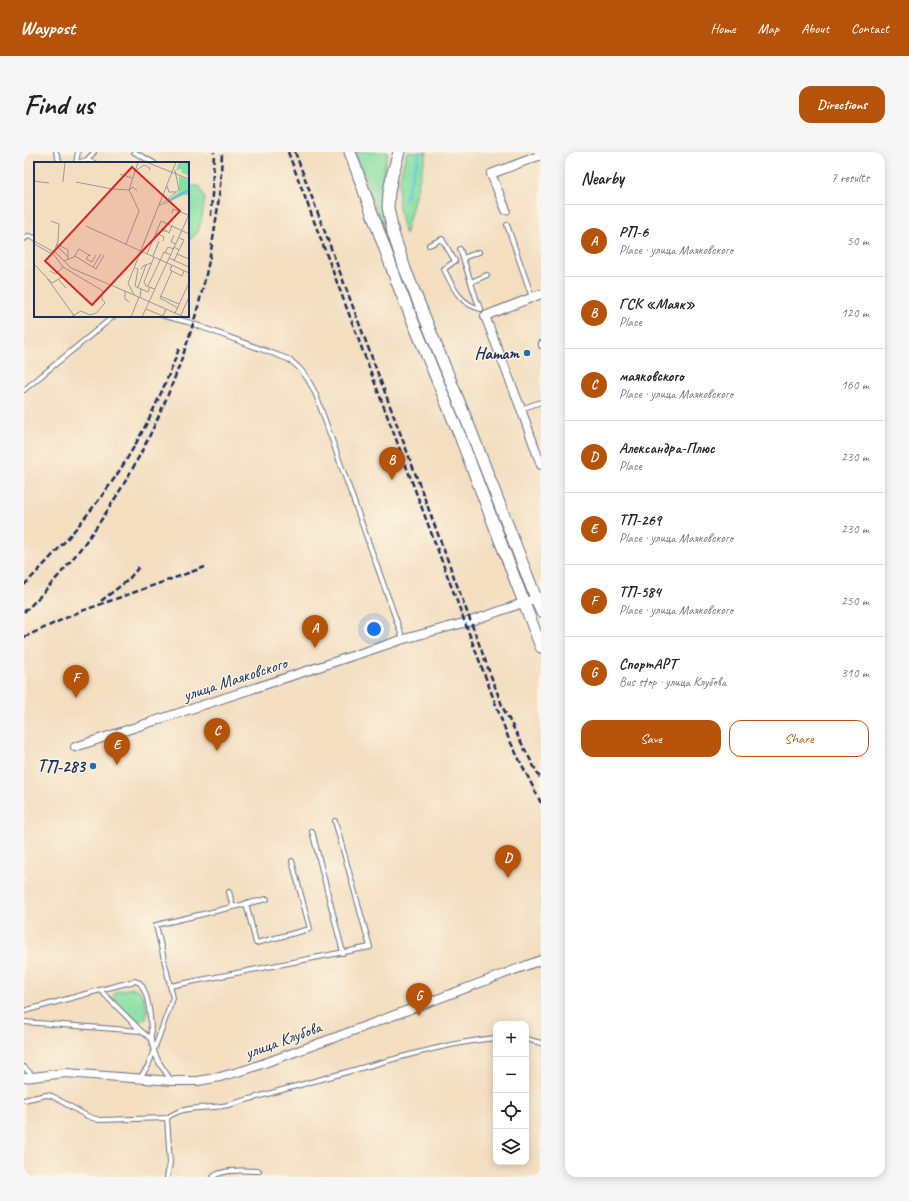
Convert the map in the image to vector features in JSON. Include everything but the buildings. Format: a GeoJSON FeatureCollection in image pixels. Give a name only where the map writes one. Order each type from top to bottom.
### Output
{"type":"FeatureCollection","features":[{"type":"Feature","properties":{"kind":"main road"},"geometry":{"type":"LineString","coordinates":[[350,152],[398,284],[460,436],[541,647]]}},
{"type":"Feature","properties":{"kind":"main road"},"geometry":{"type":"LineString","coordinates":[[399,152],[393,171],[389,192],[388,207],[393,233],[408,276],[539,597],[541,611]]}},
{"type":"Feature","properties":{"kind":"street"},"geometry":{"type":"LineString","coordinates":[[506,210],[492,174],[541,155]]}},
{"type":"Feature","properties":{"kind":"street"},"geometry":{"type":"LineString","coordinates":[[541,294],[483,313],[521,409],[541,465]]}},
{"type":"Feature","properties":{"kind":"street","name":"улица Маяковского"},"geometry":{"type":"LineString","coordinates":[[75,747],[404,639],[471,621],[539,597]]}},
{"type":"Feature","properties":{"kind":"street","name":"улица Клубова"},"geometry":{"type":"LineString","coordinates":[[24,1078],[66,1073],[172,1081],[198,1081],[209,1079],[248,1069],[541,960]]}},
{"type":"Feature","properties":{"kind":"lane"},"geometry":{"type":"LineString","coordinates":[[56,152],[60,162]]}},
{"type":"Feature","properties":{"kind":"lane"},"geometry":{"type":"LineString","coordinates":[[76,162],[78,152]]}},
{"type":"Feature","properties":{"kind":"lane"},"geometry":{"type":"LineString","coordinates":[[80,162],[88,160],[94,152]]}},
{"type":"Feature","properties":{"kind":"lane"},"geometry":{"type":"LineString","coordinates":[[134,152],[152,162]]}},
{"type":"Feature","properties":{"kind":"lane"},"geometry":{"type":"LineString","coordinates":[[88,160],[92,162]]}},
{"type":"Feature","properties":{"kind":"lane"},"geometry":{"type":"LineString","coordinates":[[508,225],[532,297]]}},
{"type":"Feature","properties":{"kind":"lane"},"geometry":{"type":"LineString","coordinates":[[24,238],[28,236],[34,238]]}},
{"type":"Feature","properties":{"kind":"lane"},"geometry":{"type":"LineString","coordinates":[[429,246],[442,239],[455,261],[444,269],[459,297],[483,313]]}},
{"type":"Feature","properties":{"kind":"lane"},"geometry":{"type":"LineString","coordinates":[[460,249],[477,301],[483,313]]}},
{"type":"Feature","properties":{"kind":"lane"},"geometry":{"type":"LineString","coordinates":[[463,258],[479,252]]}},
{"type":"Feature","properties":{"kind":"lane"},"geometry":{"type":"LineString","coordinates":[[471,282],[487,275]]}},
{"type":"Feature","properties":{"kind":"lane"},"geometry":{"type":"LineString","coordinates":[[24,390],[113,317]]}},
{"type":"Feature","properties":{"kind":"lane"},"geometry":{"type":"LineString","coordinates":[[168,317],[188,322],[288,358],[303,371],[316,395],[404,639]]}},
{"type":"Feature","properties":{"kind":"lane"},"geometry":{"type":"LineString","coordinates":[[521,409],[541,402]]}},
{"type":"Feature","properties":{"kind":"lane"},"geometry":{"type":"LineString","coordinates":[[170,986],[370,947],[335,821]]}},
{"type":"Feature","properties":{"kind":"lane"},"geometry":{"type":"LineString","coordinates":[[312,831],[343,952]]}},
{"type":"Feature","properties":{"kind":"lane"},"geometry":{"type":"LineString","coordinates":[[246,903],[256,943],[310,929],[292,861]]}},
{"type":"Feature","properties":{"kind":"lane"},"geometry":{"type":"LineString","coordinates":[[229,892],[233,907]]}},
{"type":"Feature","properties":{"kind":"lane"},"geometry":{"type":"LineString","coordinates":[[140,1078],[148,1066],[173,998],[156,925],[267,899]]}},
{"type":"Feature","properties":{"kind":"lane"},"geometry":{"type":"LineString","coordinates":[[24,1011],[135,981],[140,983],[145,993],[150,1019],[153,1052],[172,1081]]}},
{"type":"Feature","properties":{"kind":"lane"},"geometry":{"type":"LineString","coordinates":[[100,990],[141,1032],[152,1039]]}},
{"type":"Feature","properties":{"kind":"lane"},"geometry":{"type":"LineString","coordinates":[[24,1022],[141,1032]]}},
{"type":"Feature","properties":{"kind":"lane"},"geometry":{"type":"LineString","coordinates":[[24,1100],[46,1095],[52,1096],[87,1116],[99,1120],[167,1118],[182,1110],[219,1107],[417,1053],[476,1040],[493,1038]]}},
{"type":"Feature","properties":{"kind":"lane"},"geometry":{"type":"LineString","coordinates":[[529,1040],[541,1043]]}},
{"type":"Feature","properties":{"kind":"lane"},"geometry":{"type":"LineString","coordinates":[[24,1067],[34,1077]]}},
{"type":"Feature","properties":{"kind":"lane"},"geometry":{"type":"LineString","coordinates":[[167,1118],[170,1163],[167,1177]]}},
{"type":"Feature","properties":{"kind":"lane"},"geometry":{"type":"LineString","coordinates":[[213,1177],[217,1174],[225,1172],[259,1171]]}},
{"type":"Feature","properties":{"kind":"green space"},"geometry":{"type":"Polygon","coordinates":[[[355,152],[388,152],[383,174],[381,194],[385,235],[355,152]]]}},
{"type":"Feature","properties":{"kind":"green space"},"geometry":{"type":"Polygon","coordinates":[[[407,152],[427,152],[405,235],[399,211],[399,187],[407,152]]]}},
{"type":"Feature","properties":{"kind":"green space"},"geometry":{"type":"Polygon","coordinates":[[[191,186],[200,186],[205,199],[202,217],[198,232],[189,240],[189,207],[191,186]]]}},
{"type":"Feature","properties":{"kind":"green space"},"geometry":{"type":"Polygon","coordinates":[[[133,988],[140,992],[145,1001],[147,1012],[145,1020],[137,1020],[129,1014],[113,995],[115,992],[133,988]]]}},
{"type":"Feature","properties":{"kind":"waterway"},"geometry":{"type":"LineString","coordinates":[[405,198],[420,152]]}},
{"type":"Feature","properties":{"kind":"railway"},"geometry":{"type":"LineString","coordinates":[[211,216],[214,152]]}},
{"type":"Feature","properties":{"kind":"railway"},"geometry":{"type":"LineString","coordinates":[[24,612],[66,567],[104,516],[137,460],[165,401],[188,339],[206,276],[217,214],[222,152]]}},
{"type":"Feature","properties":{"kind":"railway"},"geometry":{"type":"LineString","coordinates":[[288,152],[508,737],[541,803]]}},
{"type":"Feature","properties":{"kind":"railway"},"geometry":{"type":"LineString","coordinates":[[295,152],[503,708],[541,780]]}},
{"type":"Feature","properties":{"kind":"railway"},"geometry":{"type":"LineString","coordinates":[[24,585],[58,550],[79,525],[120,470],[149,419],[166,383],[180,346]]}},
{"type":"Feature","properties":{"kind":"railway"},"geometry":{"type":"LineString","coordinates":[[101,601],[128,580],[139,567]]}},
{"type":"Feature","properties":{"kind":"railway"},"geometry":{"type":"LineString","coordinates":[[24,637],[79,612],[205,567]]}},
{"type":"Feature","properties":{"kind":"place","name":"Hamam"},"geometry":{"type":"Point","coordinates":[527,353]}},
{"type":"Feature","properties":{"kind":"place","name":"ГСК «Маяк»"},"geometry":{"type":"Point","coordinates":[392,480]}},
{"type":"Feature","properties":{"kind":"place","name":"РП-6"},"geometry":{"type":"Point","coordinates":[315,648]}},
{"type":"Feature","properties":{"kind":"place","name":"ТП-584"},"geometry":{"type":"Point","coordinates":[76,698]}},
{"type":"Feature","properties":{"kind":"place","name":"маяковского"},"geometry":{"type":"Point","coordinates":[217,751]}},
{"type":"Feature","properties":{"kind":"place","name":"ТП-269"},"geometry":{"type":"Point","coordinates":[117,765]}},
{"type":"Feature","properties":{"kind":"place","name":"ТП-283"},"geometry":{"type":"Point","coordinates":[93,766]}},
{"type":"Feature","properties":{"kind":"place","name":"Александра-Плюс"},"geometry":{"type":"Point","coordinates":[508,878]}},
{"type":"Feature","properties":{"kind":"place","name":"СпортАРТ"},"geometry":{"type":"Point","coordinates":[419,1016]}}]}
